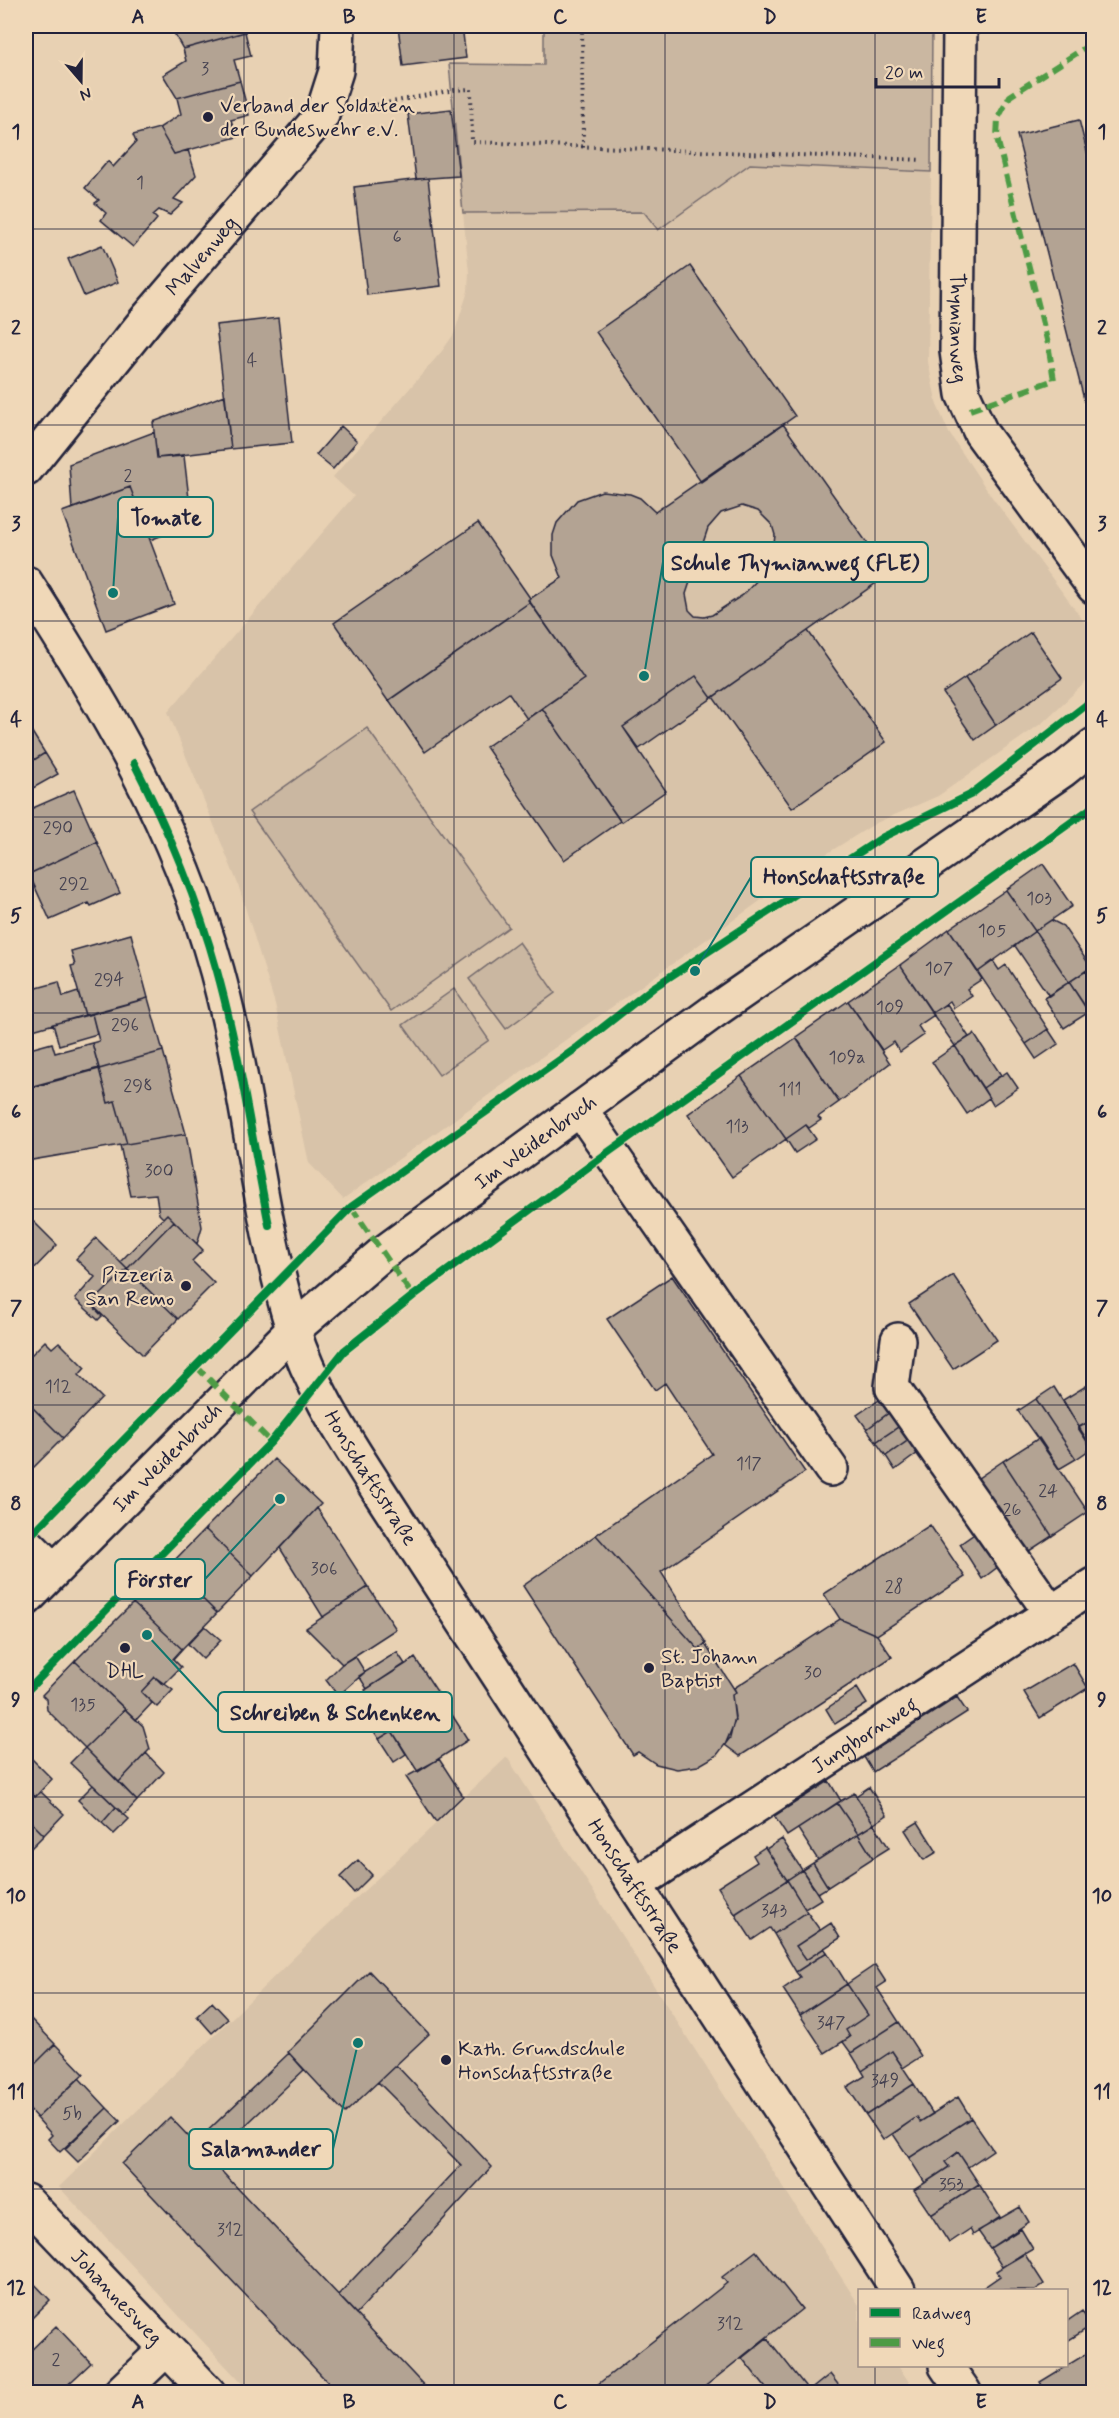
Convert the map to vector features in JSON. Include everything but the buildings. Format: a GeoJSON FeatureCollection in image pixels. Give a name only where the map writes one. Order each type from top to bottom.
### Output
{"type":"FeatureCollection","features":[{"type":"Feature","properties":{"kind":"street","name":"Malvenweg"},"geometry":{"type":"LineString","coordinates":[[26,469],[146,320],[322,115],[336,71],[338,26]]}},
{"type":"Feature","properties":{"kind":"street","name":"Thymianweg"},"geometry":{"type":"LineString","coordinates":[[960,26],[957,351],[963,394],[981,433],[1094,587]]}},
{"type":"Feature","properties":{"kind":"street","name":"Honschaftsstraße"},"geometry":{"type":"LineString","coordinates":[[26,583],[114,723],[149,793],[196,906],[216,969],[232,1034],[280,1279],[293,1330],[315,1387],[340,1430],[897,2289]]}},
{"type":"Feature","properties":{"kind":"street","name":"Im Weidenbruch"},"geometry":{"type":"LineString","coordinates":[[26,1599],[293,1330],[411,1230],[717,1009],[1063,770],[1094,745]]}},
{"type":"Feature","properties":{"kind":"street"},"geometry":{"type":"LineString","coordinates":[[580,1109],[831,1469]]}},
{"type":"Feature","properties":{"kind":"street"},"geometry":{"type":"LineString","coordinates":[[898,1340],[892,1387],[1051,1613]]}},
{"type":"Feature","properties":{"kind":"street"},"geometry":{"type":"LineString","coordinates":[[26,1543],[53,1570]]}},
{"type":"Feature","properties":{"kind":"street","name":"Jungbornweg"},"geometry":{"type":"LineString","coordinates":[[635,1885],[1094,1585]]}},
{"type":"Feature","properties":{"kind":"street","name":"Johannesweg"},"geometry":{"type":"LineString","coordinates":[[26,2201],[208,2392]]}},
{"type":"Feature","properties":{"kind":"street"},"geometry":{"type":"LineString","coordinates":[[120,2392],[166,2349]]}},
{"type":"Feature","properties":{"kind":"street"},"geometry":{"type":"LineString","coordinates":[[947,2367],[964,2392]]}},
{"type":"Feature","properties":{"kind":"path"},"geometry":{"type":"LineString","coordinates":[[582,26],[584,149]]}},
{"type":"Feature","properties":{"kind":"path"},"geometry":{"type":"LineString","coordinates":[[322,115],[454,90],[471,90],[472,142],[584,149],[959,161]]}},
{"type":"Feature","properties":{"kind":"shaded area"},"geometry":{"type":"Polygon","coordinates":[[[544,26],[932,26],[931,172],[750,164],[658,230],[644,212],[463,213],[449,64],[544,65],[544,26]]]}},
{"type":"Feature","properties":{"kind":"shaded area"},"geometry":{"type":"Polygon","coordinates":[[[750,164],[931,172],[928,362],[937,405],[949,433],[989,493],[1088,627],[1093,640],[1092,670],[1087,681],[1042,723],[938,796],[876,823],[823,856],[343,1199],[309,1163],[275,1004],[238,884],[168,712],[354,496],[333,477],[442,351],[454,334],[468,291],[469,272],[463,213],[644,212],[658,230],[750,164]]]}},
{"type":"Feature","properties":{"kind":"shaded area"},"geometry":{"type":"Polygon","coordinates":[[[367,728],[509,927],[391,1011],[249,812],[367,728]]]}},
{"type":"Feature","properties":{"kind":"shaded area"},"geometry":{"type":"Polygon","coordinates":[[[519,942],[555,993],[506,1029],[469,979],[519,942]]]}},
{"type":"Feature","properties":{"kind":"shaded area"},"geometry":{"type":"Polygon","coordinates":[[[454,989],[489,1040],[439,1075],[403,1025],[454,989]]]}},
{"type":"Feature","properties":{"kind":"shaded area","name":"Kath. Grundschule Honschaftsstraße"},"geometry":{"type":"Polygon","coordinates":[[[507,1757],[858,2303],[858,2367],[899,2367],[916,2392],[250,2392],[59,2187],[320,1932],[507,1757]]]}},
{"type":"Feature","properties":{"kind":"marked path"},"geometry":{"type":"LineString","coordinates":[[970,410],[1054,380],[1048,344],[997,138],[998,118],[1010,96],[1094,42]]}},
{"type":"Feature","properties":{"kind":"marked path"},"geometry":{"type":"LineString","coordinates":[[351,1207],[413,1296]]}},
{"type":"Feature","properties":{"kind":"marked path"},"geometry":{"type":"LineString","coordinates":[[196,1366],[271,1442]]}},
{"type":"Feature","properties":{"kind":"cycle path"},"geometry":{"type":"LineString","coordinates":[[26,1540],[351,1207],[578,1047],[654,987],[883,837],[970,795],[1094,699]]}},
{"type":"Feature","properties":{"kind":"cycle path"},"geometry":{"type":"LineString","coordinates":[[134,763],[181,865],[217,971],[239,1065],[269,1225]]}},
{"type":"Feature","properties":{"kind":"cycle path"},"geometry":{"type":"LineString","coordinates":[[26,1692],[271,1442],[344,1351],[413,1296],[610,1151],[1094,806]]}},
{"type":"Feature","properties":{"kind":"place","name":"Verband der Soldaten der Bundeswehr e.V."},"geometry":{"type":"Point","coordinates":[208,117]}},
{"type":"Feature","properties":{"kind":"place","name":"Tomate"},"geometry":{"type":"Point","coordinates":[113,593]}},
{"type":"Feature","properties":{"kind":"place","name":"Schule Thymianweg (FLE)"},"geometry":{"type":"Point","coordinates":[644,676]}},
{"type":"Feature","properties":{"kind":"place","name":"Honschaftsstraße"},"geometry":{"type":"Point","coordinates":[695,971]}},
{"type":"Feature","properties":{"kind":"place","name":"Pizzeria San Remo"},"geometry":{"type":"Point","coordinates":[186,1286]}},
{"type":"Feature","properties":{"kind":"place","name":"Förster"},"geometry":{"type":"Point","coordinates":[280,1499]}},
{"type":"Feature","properties":{"kind":"place","name":"Schreiben & Schenken"},"geometry":{"type":"Point","coordinates":[147,1635]}},
{"type":"Feature","properties":{"kind":"place","name":"DHL"},"geometry":{"type":"Point","coordinates":[125,1648]}},
{"type":"Feature","properties":{"kind":"place","name":"St. Johann Baptist"},"geometry":{"type":"Point","coordinates":[649,1668]}},
{"type":"Feature","properties":{"kind":"place","name":"Salamander"},"geometry":{"type":"Point","coordinates":[358,2043]}},
{"type":"Feature","properties":{"kind":"place","name":"Kath. Grundschule Honschaftsstraße"},"geometry":{"type":"Point","coordinates":[446,2060]}}]}
